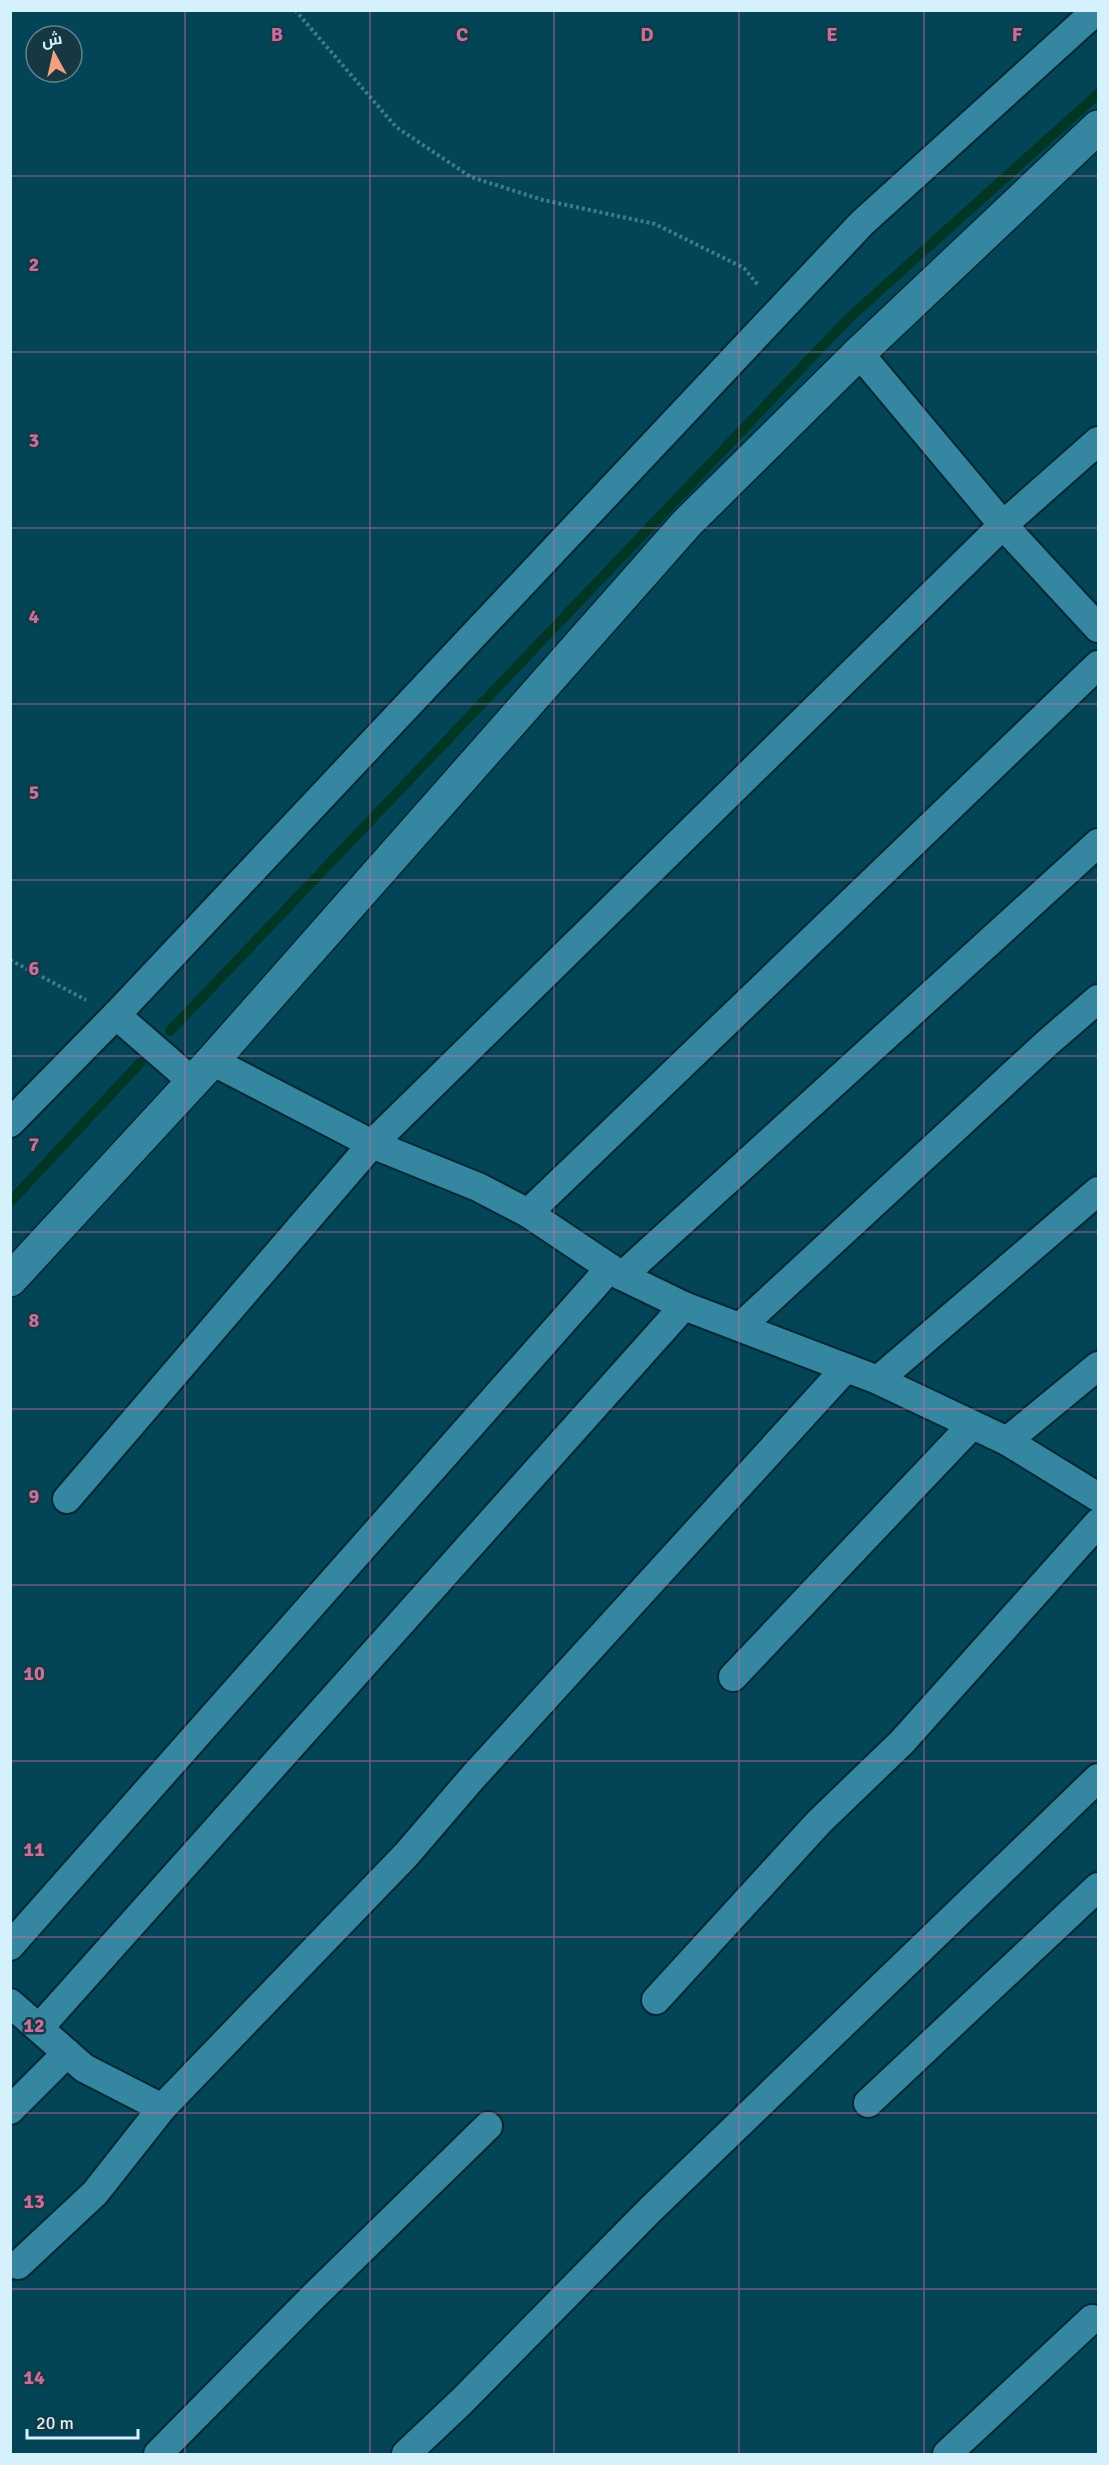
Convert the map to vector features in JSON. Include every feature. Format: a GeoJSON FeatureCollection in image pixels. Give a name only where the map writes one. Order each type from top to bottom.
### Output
{"type":"FeatureCollection","features":[{"type":"Feature","properties":{"kind":"street"},"geometry":{"type":"LineString","coordinates":[[10,1123],[116,1015],[862,223],[1097,10]]}},
{"type":"Feature","properties":{"kind":"street"},"geometry":{"type":"LineString","coordinates":[[10,1280],[203,1071],[687,523],[859,353],[1098,128]]}},
{"type":"Feature","properties":{"kind":"street"},"geometry":{"type":"LineString","coordinates":[[859,353],[1003,525],[1098,628]]}},
{"type":"Feature","properties":{"kind":"street"},"geometry":{"type":"LineString","coordinates":[[67,1499],[372,1144],[1003,525],[1098,441]]}},
{"type":"Feature","properties":{"kind":"street"},"geometry":{"type":"LineString","coordinates":[[528,1214],[1098,665]]}},
{"type":"Feature","properties":{"kind":"street"},"geometry":{"type":"LineString","coordinates":[[10,1946],[616,1272],[1098,843]]}},
{"type":"Feature","properties":{"kind":"street"},"geometry":{"type":"LineString","coordinates":[[740,1328],[1046,1044],[1098,999]]}},
{"type":"Feature","properties":{"kind":"street"},"geometry":{"type":"LineString","coordinates":[[116,1015],[203,1071],[478,1187],[528,1214],[616,1272],[684,1306],[878,1380],[1007,1441],[1098,1497]]}},
{"type":"Feature","properties":{"kind":"street"},"geometry":{"type":"LineString","coordinates":[[878,1380],[1098,1191]]}},
{"type":"Feature","properties":{"kind":"street"},"geometry":{"type":"LineString","coordinates":[[39,2028],[684,1306]]}},
{"type":"Feature","properties":{"kind":"street"},"geometry":{"type":"LineString","coordinates":[[1007,1441],[1098,1366]]}},
{"type":"Feature","properties":{"kind":"street"},"geometry":{"type":"LineString","coordinates":[[18,2265],[95,2193],[162,2108],[406,1855],[473,1777],[846,1368]]}},
{"type":"Feature","properties":{"kind":"street"},"geometry":{"type":"LineString","coordinates":[[733,1677],[972,1425]]}},
{"type":"Feature","properties":{"kind":"street"},"geometry":{"type":"LineString","coordinates":[[656,2000],[819,1822],[910,1733],[1098,1523]]}},
{"type":"Feature","properties":{"kind":"street"},"geometry":{"type":"LineString","coordinates":[[406,2454],[462,2402],[650,2211],[1098,1778]]}},
{"type":"Feature","properties":{"kind":"street"},"geometry":{"type":"LineString","coordinates":[[868,2103],[1098,1887]]}},
{"type":"Feature","properties":{"kind":"street"},"geometry":{"type":"LineString","coordinates":[[10,2003],[84,2068],[162,2108]]}},
{"type":"Feature","properties":{"kind":"street"},"geometry":{"type":"LineString","coordinates":[[10,2110],[67,2053]]}},
{"type":"Feature","properties":{"kind":"street"},"geometry":{"type":"LineString","coordinates":[[158,2454],[312,2298],[488,2126]]}},
{"type":"Feature","properties":{"kind":"street"},"geometry":{"type":"LineString","coordinates":[[947,2454],[1092,2319]]}},
{"type":"Feature","properties":{"kind":"path"},"geometry":{"type":"LineString","coordinates":[[295,10],[396,127],[471,177],[543,200],[655,224],[744,268],[779,312]]}},
{"type":"Feature","properties":{"kind":"path"},"geometry":{"type":"LineString","coordinates":[[10,960],[116,1015]]}},
{"type":"Feature","properties":{"kind":"waterway"},"geometry":{"type":"LineString","coordinates":[[170,1031],[849,318],[1098,94]]}},
{"type":"Feature","properties":{"kind":"waterway"},"geometry":{"type":"LineString","coordinates":[[10,1202],[140,1063]]}}]}
